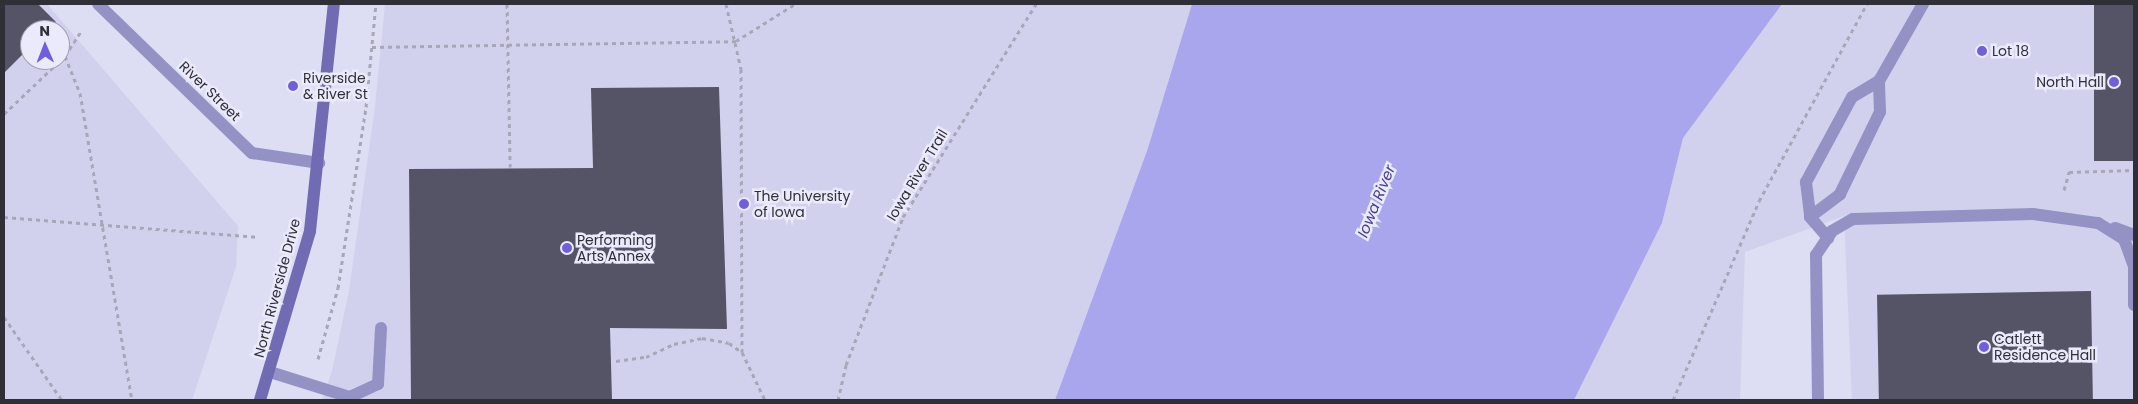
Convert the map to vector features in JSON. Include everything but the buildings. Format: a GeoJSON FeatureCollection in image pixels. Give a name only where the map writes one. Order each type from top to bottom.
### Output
{"type":"FeatureCollection","features":[{"type":"Feature","properties":{"kind":"street","name":"River Street"},"geometry":{"type":"LineString","coordinates":[[98,4],[252,153],[319,163]]}},
{"type":"Feature","properties":{"kind":"street","name":"North Riverside Drive"},"geometry":{"type":"LineString","coordinates":[[260,400],[270,372],[310,231],[319,163],[334,4]]}},
{"type":"Feature","properties":{"kind":"street"},"geometry":{"type":"LineString","coordinates":[[1828,238],[1810,217],[1806,182],[1852,97],[1879,81],[1923,4]]}},
{"type":"Feature","properties":{"kind":"street"},"geometry":{"type":"LineString","coordinates":[[1810,217],[1840,194],[1880,112],[1879,81]]}},
{"type":"Feature","properties":{"kind":"street"},"geometry":{"type":"LineString","coordinates":[[1818,400],[1816,255],[1832,231],[1853,219],[2033,214],[2098,223],[2134,235]]}},
{"type":"Feature","properties":{"kind":"street"},"geometry":{"type":"LineString","coordinates":[[2098,223],[2124,239],[2134,266],[2134,305]]}},
{"type":"Feature","properties":{"kind":"street"},"geometry":{"type":"LineString","coordinates":[[270,372],[350,399],[378,384],[381,328]]}},
{"type":"Feature","properties":{"kind":"path"},"geometry":{"type":"LineString","coordinates":[[310,386],[338,288],[366,107],[376,4]]}},
{"type":"Feature","properties":{"kind":"path"},"geometry":{"type":"LineString","coordinates":[[507,4],[510,167]]}},
{"type":"Feature","properties":{"kind":"path"},"geometry":{"type":"LineString","coordinates":[[726,4],[741,69],[742,352],[765,400]]}},
{"type":"Feature","properties":{"kind":"path"},"geometry":{"type":"LineString","coordinates":[[372,47],[736,41],[795,4]]}},
{"type":"Feature","properties":{"kind":"path","name":"Iowa River Trail"},"geometry":{"type":"LineString","coordinates":[[838,400],[846,365],[903,217],[1036,4]]}},
{"type":"Feature","properties":{"kind":"path"},"geometry":{"type":"LineString","coordinates":[[1672,400],[1759,200],[1867,4]]}},
{"type":"Feature","properties":{"kind":"path"},"geometry":{"type":"LineString","coordinates":[[70,48],[82,30]]}},
{"type":"Feature","properties":{"kind":"path"},"geometry":{"type":"LineString","coordinates":[[70,68],[80,93],[100,224],[132,400]]}},
{"type":"Feature","properties":{"kind":"path"},"geometry":{"type":"LineString","coordinates":[[4,114],[50,70]]}},
{"type":"Feature","properties":{"kind":"path"},"geometry":{"type":"LineString","coordinates":[[2083,171],[2134,170]]}},
{"type":"Feature","properties":{"kind":"path"},"geometry":{"type":"LineString","coordinates":[[4,217],[258,237]]}},
{"type":"Feature","properties":{"kind":"path"},"geometry":{"type":"LineString","coordinates":[[4,317],[62,400]]}},
{"type":"Feature","properties":{"kind":"path"},"geometry":{"type":"LineString","coordinates":[[616,361],[646,357],[674,344],[702,338],[729,343],[742,352]]}},
{"type":"Feature","properties":{"kind":"shaded area"},"geometry":{"type":"Polygon","coordinates":[[[4,4],[47,4],[61,20],[20,20],[20,70],[70,70],[70,31],[238,226],[236,267],[192,400],[4,400],[4,4]]]}},
{"type":"Feature","properties":{"kind":"shaded area","name":"The University of Iowa"},"geometry":{"type":"Polygon","coordinates":[[[385,4],[1192,4],[1147,151],[1055,400],[322,400],[332,371],[349,291],[375,107],[385,4]]]}},
{"type":"Feature","properties":{"kind":"shaded area"},"geometry":{"type":"Polygon","coordinates":[[[1782,4],[2134,4],[2134,400],[1852,400],[1844,216],[1745,252],[1740,400],[1574,400],[1662,223],[1683,138],[1782,4]]]}},
{"type":"Feature","properties":{"kind":"water","name":"Iowa River"},"geometry":{"type":"Polygon","coordinates":[[[1192,4],[1782,4],[1683,138],[1662,223],[1574,400],[1055,400],[1147,151],[1192,4]]]}},
{"type":"Feature","properties":{"kind":"place","name":"Lot 18"},"geometry":{"type":"Point","coordinates":[1982,51]}},
{"type":"Feature","properties":{"kind":"place","name":"North Hall"},"geometry":{"type":"Point","coordinates":[2114,82]}},
{"type":"Feature","properties":{"kind":"place","name":"Riverside & River St"},"geometry":{"type":"Point","coordinates":[293,86]}},
{"type":"Feature","properties":{"kind":"place","name":"The University of Iowa"},"geometry":{"type":"Point","coordinates":[744,204]}},
{"type":"Feature","properties":{"kind":"place","name":"Performing Arts Annex"},"geometry":{"type":"Point","coordinates":[567,248]}},
{"type":"Feature","properties":{"kind":"place","name":"Catlett Residence Hall"},"geometry":{"type":"Point","coordinates":[1984,347]}}]}
